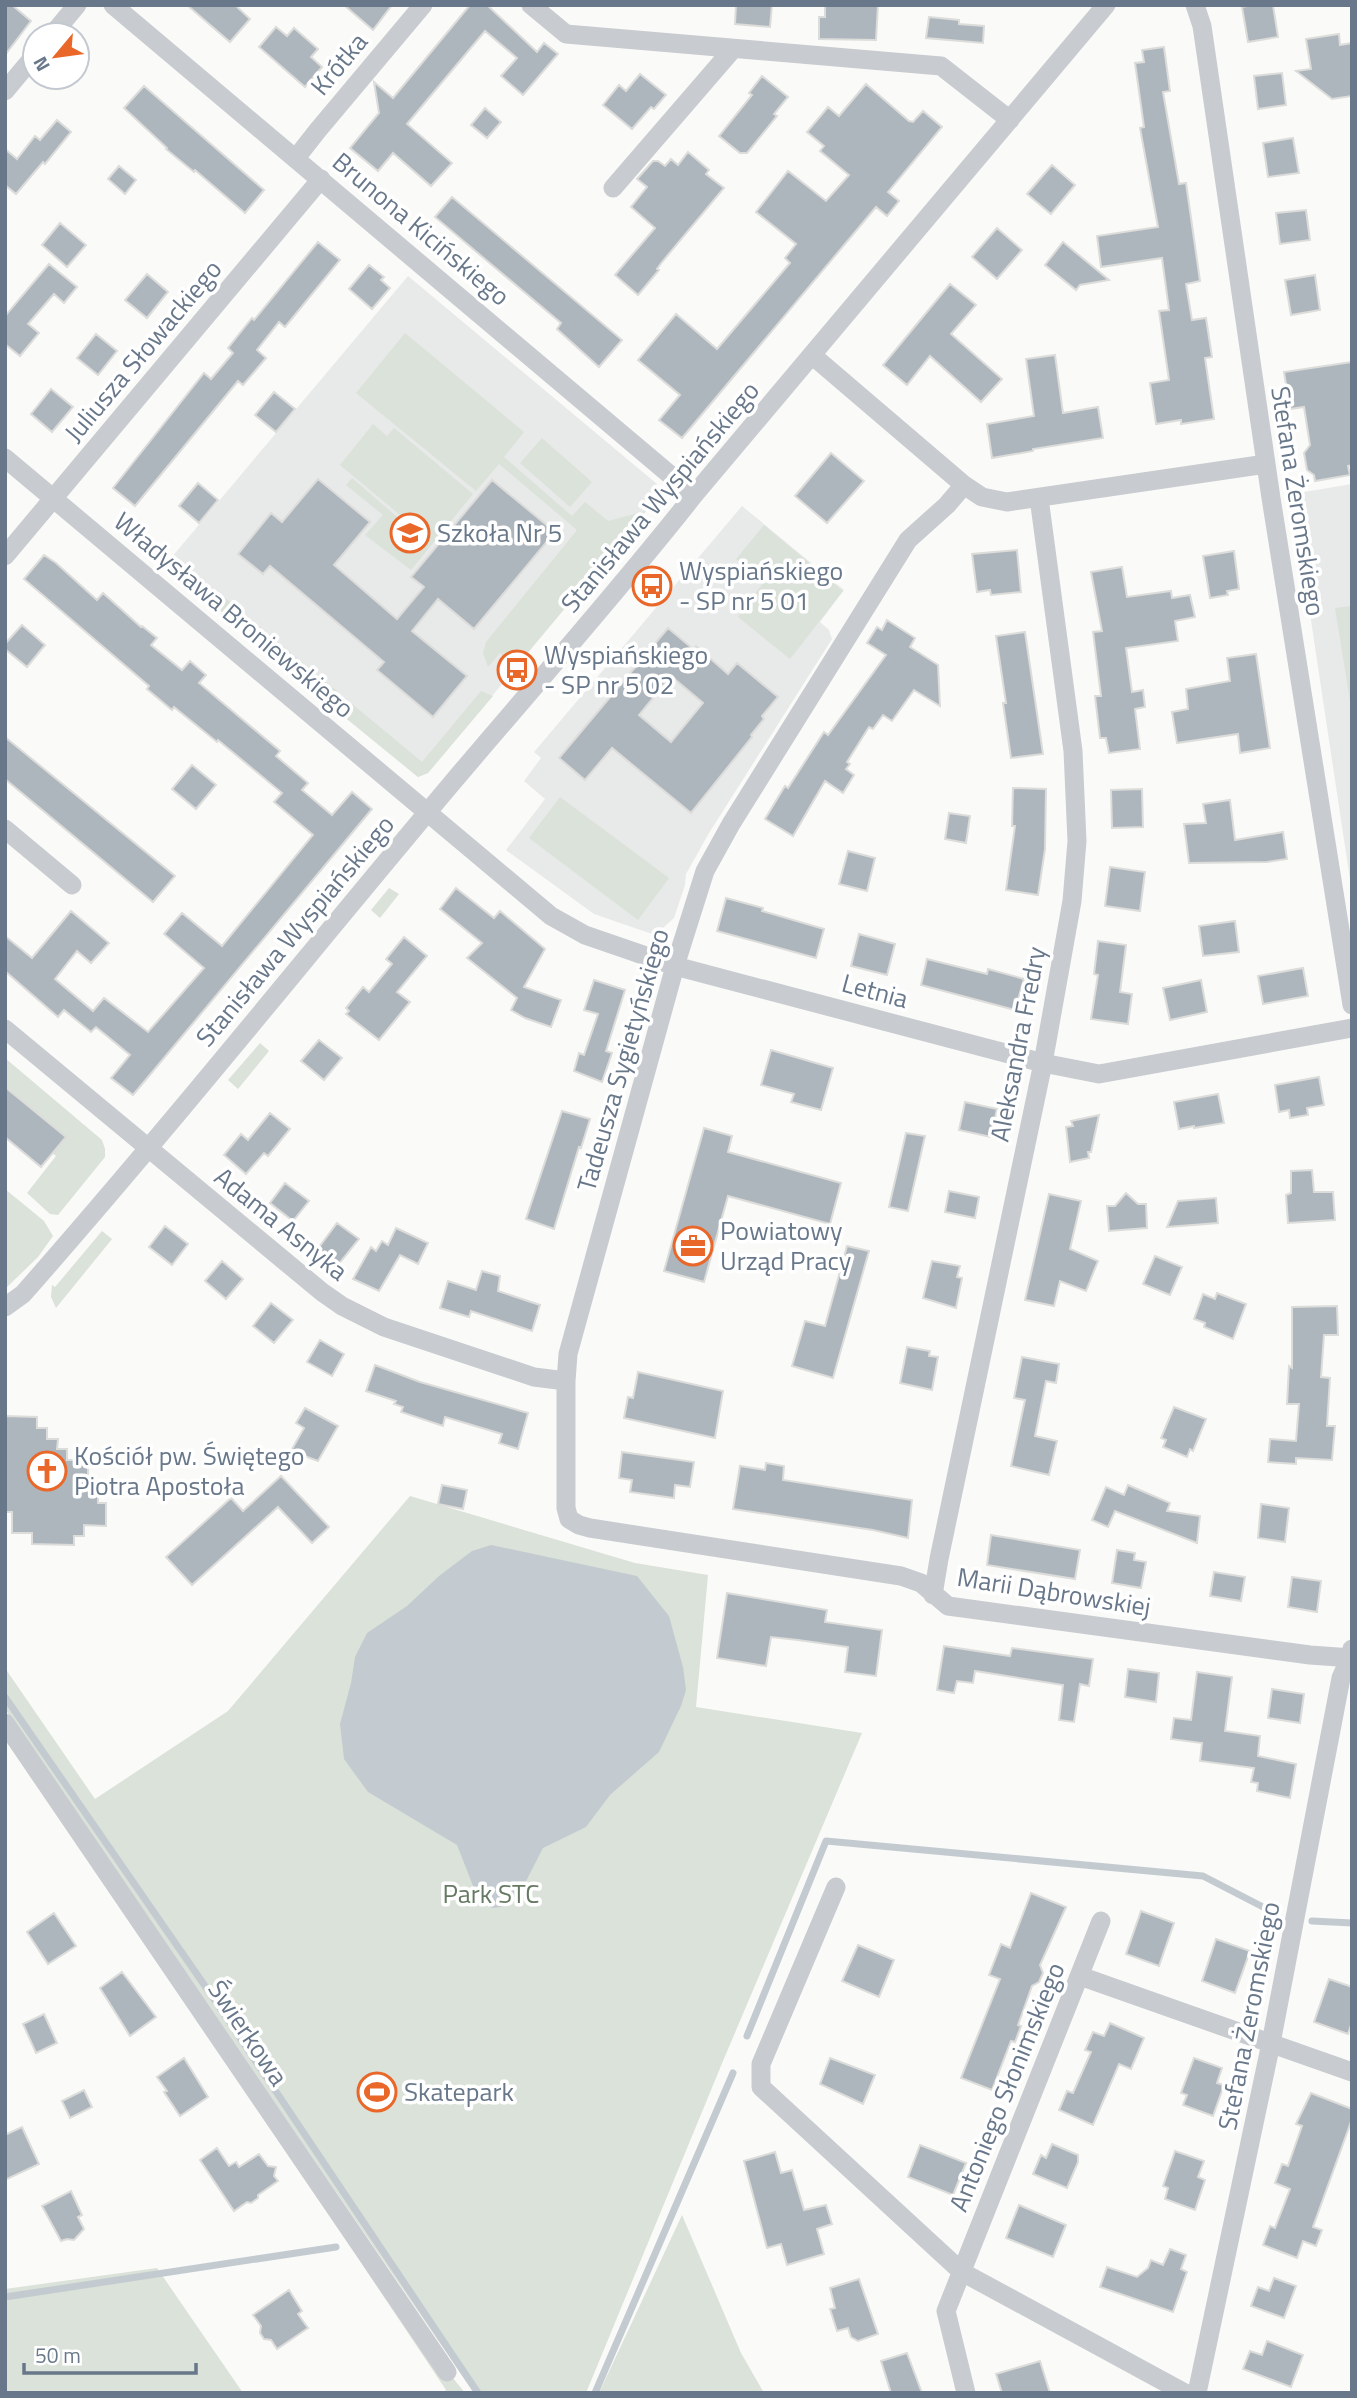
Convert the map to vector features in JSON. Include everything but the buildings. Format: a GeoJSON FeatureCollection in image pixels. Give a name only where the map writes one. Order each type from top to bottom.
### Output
{"type":"FeatureCollection","features":[{"type":"Feature","properties":{"kind":"street"},"geometry":{"type":"LineString","coordinates":[[64,21],[77,5]]}},
{"type":"Feature","properties":{"kind":"street","name":"Brunona Kicińskiego"},"geometry":{"type":"LineString","coordinates":[[113,5],[694,495]]}},
{"type":"Feature","properties":{"kind":"street","name":"Krótka"},"geometry":{"type":"LineString","coordinates":[[296,158],[423,5]]}},
{"type":"Feature","properties":{"kind":"street"},"geometry":{"type":"LineString","coordinates":[[531,5],[566,34],[941,66],[1010,120]]}},
{"type":"Feature","properties":{"kind":"street","name":"Stanisława Wyspiańskiego"},"geometry":{"type":"LineString","coordinates":[[5,1307],[23,1294],[148,1149],[1107,5]]}},
{"type":"Feature","properties":{"kind":"street","name":"Stefana Żeromskiego"},"geometry":{"type":"LineString","coordinates":[[1195,5],[1202,26],[1266,464],[1352,1004]]}},
{"type":"Feature","properties":{"kind":"street"},"geometry":{"type":"LineString","coordinates":[[613,188],[733,49]]}},
{"type":"Feature","properties":{"kind":"street"},"geometry":{"type":"LineString","coordinates":[[5,90],[21,71]]}},
{"type":"Feature","properties":{"kind":"street","name":"Juliusza Słowackiego"},"geometry":{"type":"LineString","coordinates":[[5,556],[321,179]]}},
{"type":"Feature","properties":{"kind":"street"},"geometry":{"type":"LineString","coordinates":[[813,356],[964,485],[982,497],[1007,502],[1266,464]]}},
{"type":"Feature","properties":{"kind":"street","name":"Władysława Broniewskiego"},"geometry":{"type":"LineString","coordinates":[[5,458],[428,813]]}},
{"type":"Feature","properties":{"kind":"street","name":"Tadeusza Sygietyńskiego"},"geometry":{"type":"LineString","coordinates":[[590,1528],[569,1519],[566,1508],[568,1353],[675,966],[705,872],[731,824],[908,540],[947,505],[964,485]]}},
{"type":"Feature","properties":{"kind":"street","name":"Aleksandra Fredry"},"geometry":{"type":"LineString","coordinates":[[933,1595],[944,1531],[1043,1063],[1072,901],[1077,807],[1073,751],[1039,498]]}},
{"type":"Feature","properties":{"kind":"street","name":"Letnia"},"geometry":{"type":"LineString","coordinates":[[428,813],[551,916],[585,935],[675,966],[1043,1063],[1099,1074],[1352,1028]]}},
{"type":"Feature","properties":{"kind":"street"},"geometry":{"type":"LineString","coordinates":[[5,829],[72,886]]}},
{"type":"Feature","properties":{"kind":"street","name":"Adama Asnyka"},"geometry":{"type":"LineString","coordinates":[[5,1029],[342,1306],[384,1327],[534,1377],[566,1381]]}},
{"type":"Feature","properties":{"kind":"street","name":"Marii Dąbrowskiej"},"geometry":{"type":"LineString","coordinates":[[590,1528],[901,1576],[921,1583],[948,1606],[1310,1655],[1351,1655]]}},
{"type":"Feature","properties":{"kind":"street","name":"Stefana Żeromskiego"},"geometry":{"type":"LineString","coordinates":[[1197,2393],[1271,2043],[1341,1678],[1351,1655]]}},
{"type":"Feature","properties":{"kind":"street","name":"Świerkowa"},"geometry":{"type":"LineString","coordinates":[[5,1723],[447,2372]]}},
{"type":"Feature","properties":{"kind":"street"},"geometry":{"type":"LineString","coordinates":[[836,1887],[761,2064],[761,2087],[962,2272],[1185,2393]]}},
{"type":"Feature","properties":{"kind":"street","name":"Antoniego Słonimskiego"},"geometry":{"type":"LineString","coordinates":[[966,2393],[946,2311],[1101,1921]]}},
{"type":"Feature","properties":{"kind":"street"},"geometry":{"type":"LineString","coordinates":[[1080,1976],[1352,2072]]}},
{"type":"Feature","properties":{"kind":"shaded area","name":"Szkoła Nr 5"},"geometry":{"type":"Polygon","coordinates":[[[408,276],[657,484],[646,511],[428,773],[418,777],[347,719],[346,707],[333,697],[323,698],[166,564],[408,276]]]}},
{"type":"Feature","properties":{"kind":"shaded area"},"geometry":{"type":"Polygon","coordinates":[[[1352,484],[1352,893],[1292,494],[1352,484]]]}},
{"type":"Feature","properties":{"kind":"shaded area"},"geometry":{"type":"Polygon","coordinates":[[[742,506],[844,590],[820,622],[829,630],[832,639],[709,833],[686,874],[674,918],[655,935],[594,914],[506,850],[545,799],[524,781],[541,758],[534,752],[742,506]]]}},
{"type":"Feature","properties":{"kind":"shaded area"},"geometry":{"type":"Polygon","coordinates":[[[491,1545],[637,1576],[669,1616],[683,1667],[686,1690],[659,1752],[610,1795],[586,1827],[543,1848],[523,1887],[509,1906],[492,1908],[477,1896],[457,1845],[368,1792],[344,1759],[340,1724],[355,1657],[367,1633],[407,1606],[439,1576],[472,1551],[491,1545]]]}},
{"type":"Feature","properties":{"kind":"green space"},"geometry":{"type":"Polygon","coordinates":[[[405,333],[524,432],[504,457],[572,516],[585,502],[608,521],[646,511],[504,681],[497,676],[502,671],[506,674],[514,665],[500,653],[488,667],[483,653],[486,642],[577,530],[499,464],[476,491],[356,393],[405,333]]]}},
{"type":"Feature","properties":{"kind":"green space"},"geometry":{"type":"Polygon","coordinates":[[[373,424],[387,436],[394,428],[473,494],[411,570],[365,535],[383,515],[346,485],[352,478],[410,528],[412,525],[340,465],[373,424]]]}},
{"type":"Feature","properties":{"kind":"green space"},"geometry":{"type":"Polygon","coordinates":[[[542,438],[592,482],[570,507],[520,463],[542,438]]]}},
{"type":"Feature","properties":{"kind":"green space"},"geometry":{"type":"Polygon","coordinates":[[[764,525],[843,591],[790,659],[738,617],[763,583],[736,559],[764,525]]]}},
{"type":"Feature","properties":{"kind":"green space"},"geometry":{"type":"Polygon","coordinates":[[[212,587],[337,691],[333,697],[323,698],[204,597],[212,587]]]}},
{"type":"Feature","properties":{"kind":"green space"},"geometry":{"type":"Polygon","coordinates":[[[1352,606],[1352,713],[1335,608],[1352,606]]]}},
{"type":"Feature","properties":{"kind":"green space"},"geometry":{"type":"Polygon","coordinates":[[[481,691],[493,696],[428,773],[418,777],[347,719],[347,708],[351,703],[422,762],[481,691]]]}},
{"type":"Feature","properties":{"kind":"green space"},"geometry":{"type":"Polygon","coordinates":[[[560,797],[669,878],[638,920],[529,838],[560,797]]]}},
{"type":"Feature","properties":{"kind":"green space"},"geometry":{"type":"Polygon","coordinates":[[[389,888],[399,894],[380,918],[371,910],[389,888]]]}},
{"type":"Feature","properties":{"kind":"green space"},"geometry":{"type":"Polygon","coordinates":[[[260,1043],[269,1051],[238,1089],[228,1080],[260,1043]]]}},
{"type":"Feature","properties":{"kind":"green space"},"geometry":{"type":"Polygon","coordinates":[[[5,1058],[102,1140],[105,1157],[58,1215],[50,1214],[27,1193],[56,1156],[52,1153],[65,1137],[5,1087],[5,1058]]]}},
{"type":"Feature","properties":{"kind":"green space"},"geometry":{"type":"Polygon","coordinates":[[[5,1189],[44,1221],[53,1236],[38,1257],[5,1289],[5,1189]]]}},
{"type":"Feature","properties":{"kind":"green space"},"geometry":{"type":"Polygon","coordinates":[[[102,1231],[112,1239],[56,1308],[51,1297],[52,1285],[55,1287],[102,1231]]]}},
{"type":"Feature","properties":{"kind":"green space","name":"Park STC"},"geometry":{"type":"Polygon","coordinates":[[[410,1496],[635,1563],[708,1575],[696,1707],[862,1733],[586,2393],[474,2393],[5,1709],[5,1668],[95,1799],[228,1711],[410,1496]]]}},
{"type":"Feature","properties":{"kind":"green space"},"geometry":{"type":"Polygon","coordinates":[[[682,2215],[741,2353],[764,2393],[599,2393],[682,2215]]]}},
{"type":"Feature","properties":{"kind":"green space"},"geometry":{"type":"Polygon","coordinates":[[[362,2264],[465,2393],[443,2393],[446,2390],[362,2264]]]}},
{"type":"Feature","properties":{"kind":"green space"},"geometry":{"type":"Polygon","coordinates":[[[157,2268],[243,2393],[5,2393],[5,2289],[157,2268]]]}},
{"type":"Feature","properties":{"kind":"waterway"},"geometry":{"type":"LineString","coordinates":[[5,1697],[214,1999],[478,2393]]}},
{"type":"Feature","properties":{"kind":"waterway"},"geometry":{"type":"LineString","coordinates":[[747,2036],[826,1841],[1203,1876],[1263,1907]]}},
{"type":"Feature","properties":{"kind":"waterway"},"geometry":{"type":"LineString","coordinates":[[1312,1921],[1352,1923]]}},
{"type":"Feature","properties":{"kind":"waterway"},"geometry":{"type":"LineString","coordinates":[[595,2393],[733,2073]]}},
{"type":"Feature","properties":{"kind":"waterway"},"geometry":{"type":"LineString","coordinates":[[5,2297],[336,2247]]}},
{"type":"Feature","properties":{"kind":"place","name":"Szkoła Nr 5"},"geometry":{"type":"Point","coordinates":[410,533]}},
{"type":"Feature","properties":{"kind":"place","name":"Wyspiańskiego - SP nr 5 01"},"geometry":{"type":"Point","coordinates":[652,586]}},
{"type":"Feature","properties":{"kind":"place","name":"Wyspiańskiego - SP nr 5 02"},"geometry":{"type":"Point","coordinates":[517,670]}},
{"type":"Feature","properties":{"kind":"place","name":"Powiatowy Urząd Pracy"},"geometry":{"type":"Point","coordinates":[693,1246]}},
{"type":"Feature","properties":{"kind":"place","name":"Kościół pw. Świętego Piotra Apostoła"},"geometry":{"type":"Point","coordinates":[47,1471]}},
{"type":"Feature","properties":{"kind":"place","name":"Skatepark"},"geometry":{"type":"Point","coordinates":[377,2092]}}]}
